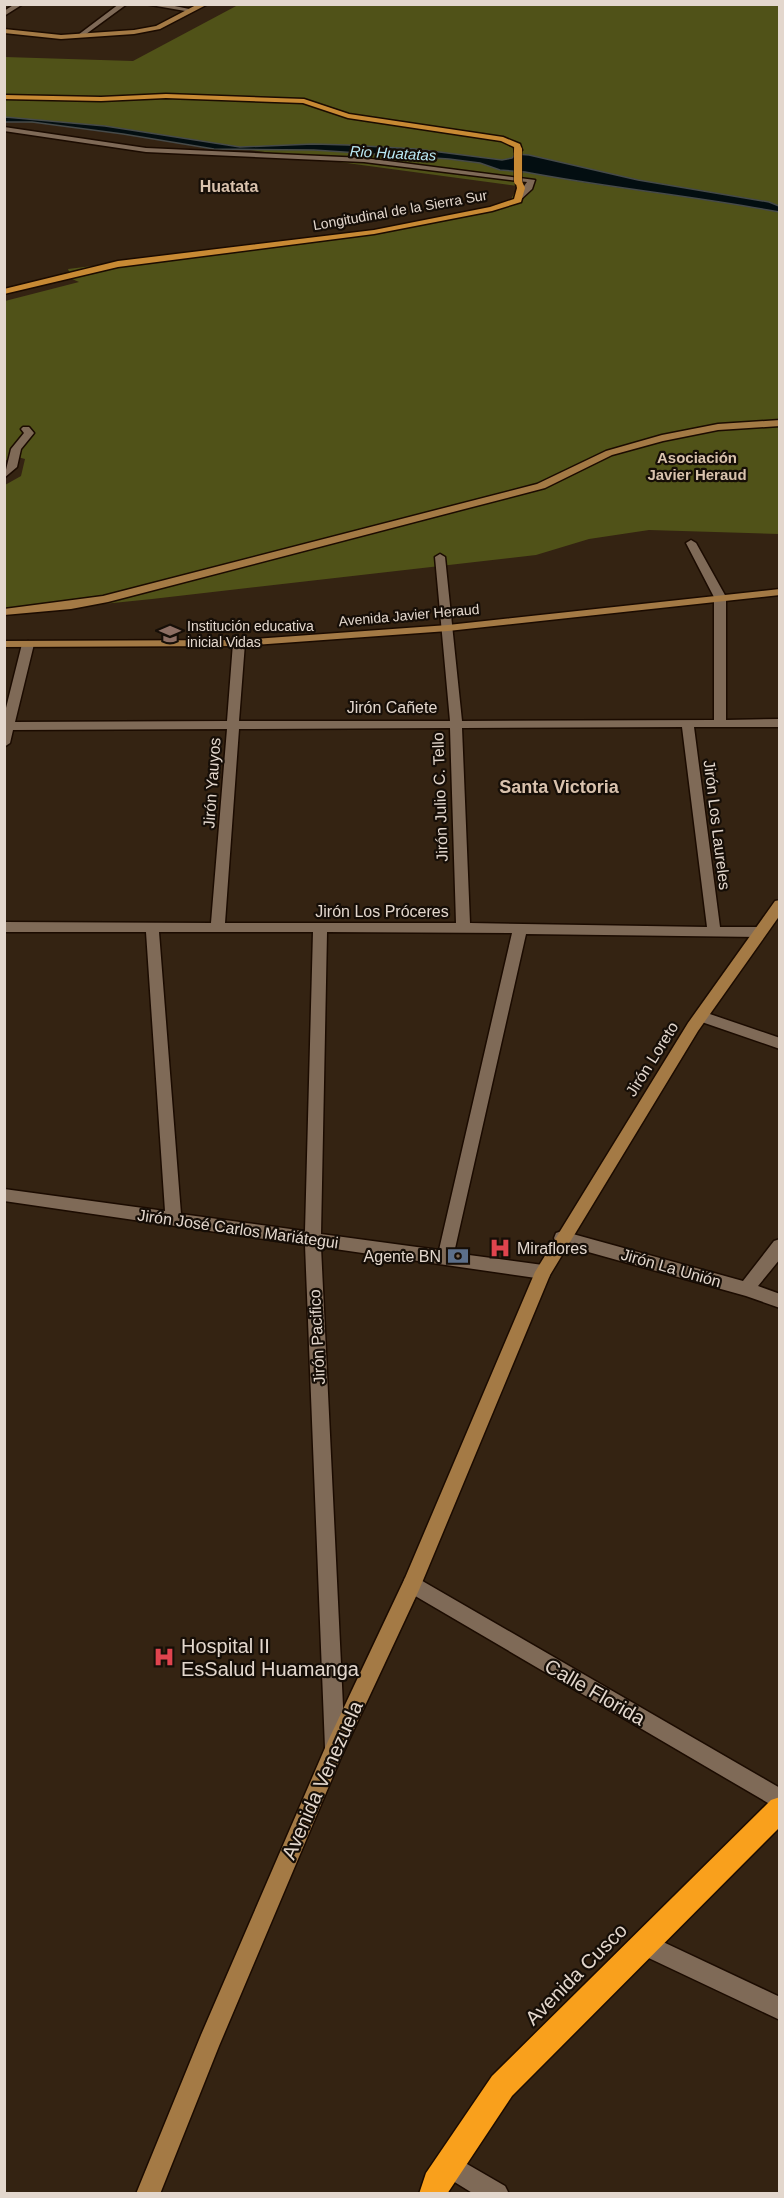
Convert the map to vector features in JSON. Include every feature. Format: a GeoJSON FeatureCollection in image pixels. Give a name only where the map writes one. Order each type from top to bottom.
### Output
{"type":"FeatureCollection","features":[{"type":"Feature","properties":{"kind":"highway","name":"Avenida Cusco"},"geometry":{"type":"LineString","coordinates":[[433,2193],[436,2183],[502,2086],[780,1809]]}},
{"type":"Feature","properties":{"kind":"main road"},"geometry":{"type":"LineString","coordinates":[[4,31],[49,37],[158,28],[205,4]]}},
{"type":"Feature","properties":{"kind":"main road"},"geometry":{"type":"LineString","coordinates":[[4,97],[101,99],[166,96],[304,101],[348,116],[503,139],[517,146],[518,150],[518,181],[521,188],[518,200]]}},
{"type":"Feature","properties":{"kind":"main road","name":"Longitudinal de la Sierra Sur"},"geometry":{"type":"LineString","coordinates":[[4,292],[98,268],[374,232],[492,209],[518,200]]}},
{"type":"Feature","properties":{"kind":"main road"},"geometry":{"type":"LineString","coordinates":[[4,612],[73,606],[115,598],[136,590],[541,486],[609,453],[662,438],[718,428],[780,423]]}},
{"type":"Feature","properties":{"kind":"main road","name":"Avenida Javier Heraud"},"geometry":{"type":"LineString","coordinates":[[4,644],[239,643],[448,628],[780,592]]}},
{"type":"Feature","properties":{"kind":"main road","name":"Jirón Loreto"},"geometry":{"type":"LineString","coordinates":[[562,1238],[701,1016],[780,904]]}},
{"type":"Feature","properties":{"kind":"main road","name":"Avenida Venezuela"},"geometry":{"type":"LineString","coordinates":[[148,2193],[209,2043],[335,1748],[411,1584],[543,1272],[562,1238]]}},
{"type":"Feature","properties":{"kind":"street"},"geometry":{"type":"LineString","coordinates":[[4,14],[20,4]]}},
{"type":"Feature","properties":{"kind":"street"},"geometry":{"type":"LineString","coordinates":[[80,36],[124,4]]}},
{"type":"Feature","properties":{"kind":"street"},"geometry":{"type":"LineString","coordinates":[[148,4],[191,10]]}},
{"type":"Feature","properties":{"kind":"street"},"geometry":{"type":"LineString","coordinates":[[4,129],[146,150],[364,160],[531,180],[531,185],[518,200]]}},
{"type":"Feature","properties":{"kind":"street"},"geometry":{"type":"LineString","coordinates":[[4,475],[15,464],[16,449],[29,434],[27,429]]}},
{"type":"Feature","properties":{"kind":"street"},"geometry":{"type":"LineString","coordinates":[[690,543],[720,597],[720,723]]}},
{"type":"Feature","properties":{"kind":"street","name":"Jirón Julio C. Tello"},"geometry":{"type":"LineString","coordinates":[[440,557],[456,723],[463,928]]}},
{"type":"Feature","properties":{"kind":"street","name":"Jirón Yauyos"},"geometry":{"type":"LineString","coordinates":[[218,926],[239,643]]}},
{"type":"Feature","properties":{"kind":"street"},"geometry":{"type":"LineString","coordinates":[[4,743],[6,726],[28,644]]}},
{"type":"Feature","properties":{"kind":"street","name":"Jirón Los Laureles"},"geometry":{"type":"LineString","coordinates":[[687,723],[714,931]]}},
{"type":"Feature","properties":{"kind":"street","name":"Jirón Cañete"},"geometry":{"type":"LineString","coordinates":[[6,726],[780,723]]}},
{"type":"Feature","properties":{"kind":"street","name":"Jirón Los Próceres"},"geometry":{"type":"LineString","coordinates":[[4,927],[218,926],[759,932]]}},
{"type":"Feature","properties":{"kind":"street"},"geometry":{"type":"LineString","coordinates":[[152,927],[173,1219]]}},
{"type":"Feature","properties":{"kind":"street","name":"Jirón Pacifico"},"geometry":{"type":"LineString","coordinates":[[320,927],[313,1240],[335,1748]]}},
{"type":"Feature","properties":{"kind":"street"},"geometry":{"type":"LineString","coordinates":[[445,1258],[520,929]]}},
{"type":"Feature","properties":{"kind":"street"},"geometry":{"type":"LineString","coordinates":[[701,1016],[780,1044]]}},
{"type":"Feature","properties":{"kind":"street","name":"Jirón José Carlos Mariátegui"},"geometry":{"type":"LineString","coordinates":[[4,1195],[543,1272]]}},
{"type":"Feature","properties":{"kind":"street","name":"Jirón La Unión"},"geometry":{"type":"LineString","coordinates":[[562,1238],[746,1289],[780,1301]]}},
{"type":"Feature","properties":{"kind":"street"},"geometry":{"type":"LineString","coordinates":[[746,1289],[780,1246]]}},
{"type":"Feature","properties":{"kind":"street","name":"Calle Florida"},"geometry":{"type":"LineString","coordinates":[[411,1584],[780,1800]]}},
{"type":"Feature","properties":{"kind":"street"},"geometry":{"type":"LineString","coordinates":[[644,1944],[780,2009]]}},
{"type":"Feature","properties":{"kind":"street"},"geometry":{"type":"LineString","coordinates":[[448,2165],[497,2193]]}},
{"type":"Feature","properties":{"kind":"shaded area"},"geometry":{"type":"Polygon","coordinates":[[[238,5],[779,5],[779,534],[649,530],[589,539],[536,555],[5,614],[5,485],[21,476],[25,459],[14,456],[5,461],[5,301],[79,282],[72,279],[68,269],[331,237],[481,211],[510,201],[518,186],[58,124],[5,121],[5,57],[133,61],[238,5]]]}},
{"type":"Feature","properties":{"kind":"water","name":"Rio Huatatas"},"geometry":{"type":"Polygon","coordinates":[[[5,117],[105,126],[240,147],[348,145],[416,149],[502,160],[512,158],[516,154],[529,155],[638,180],[769,202],[779,206],[779,212],[500,170],[480,163],[449,159],[314,150],[214,149],[32,122],[5,122],[5,117]]]}},
{"type":"Feature","properties":{"kind":"place","name":"Institución educativa inicial Vidas"},"geometry":{"type":"Point","coordinates":[170,634]}},
{"type":"Feature","properties":{"kind":"place","name":"Miraflores"},"geometry":{"type":"Point","coordinates":[500,1248]}},
{"type":"Feature","properties":{"kind":"place","name":"Agente BN"},"geometry":{"type":"Point","coordinates":[458,1256]}},
{"type":"Feature","properties":{"kind":"place","name":"Hospital II EsSalud Huamanga"},"geometry":{"type":"Point","coordinates":[164,1657]}},
{"type":"Feature","properties":{"kind":"district","name":"Huatata"},"geometry":{"type":"Point","coordinates":[229,186]}},
{"type":"Feature","properties":{"kind":"district","name":"Asociación Javier Heraud"},"geometry":{"type":"Point","coordinates":[697,466]}},
{"type":"Feature","properties":{"kind":"district","name":"Santa Victoria"},"geometry":{"type":"Point","coordinates":[559,787]}}]}
